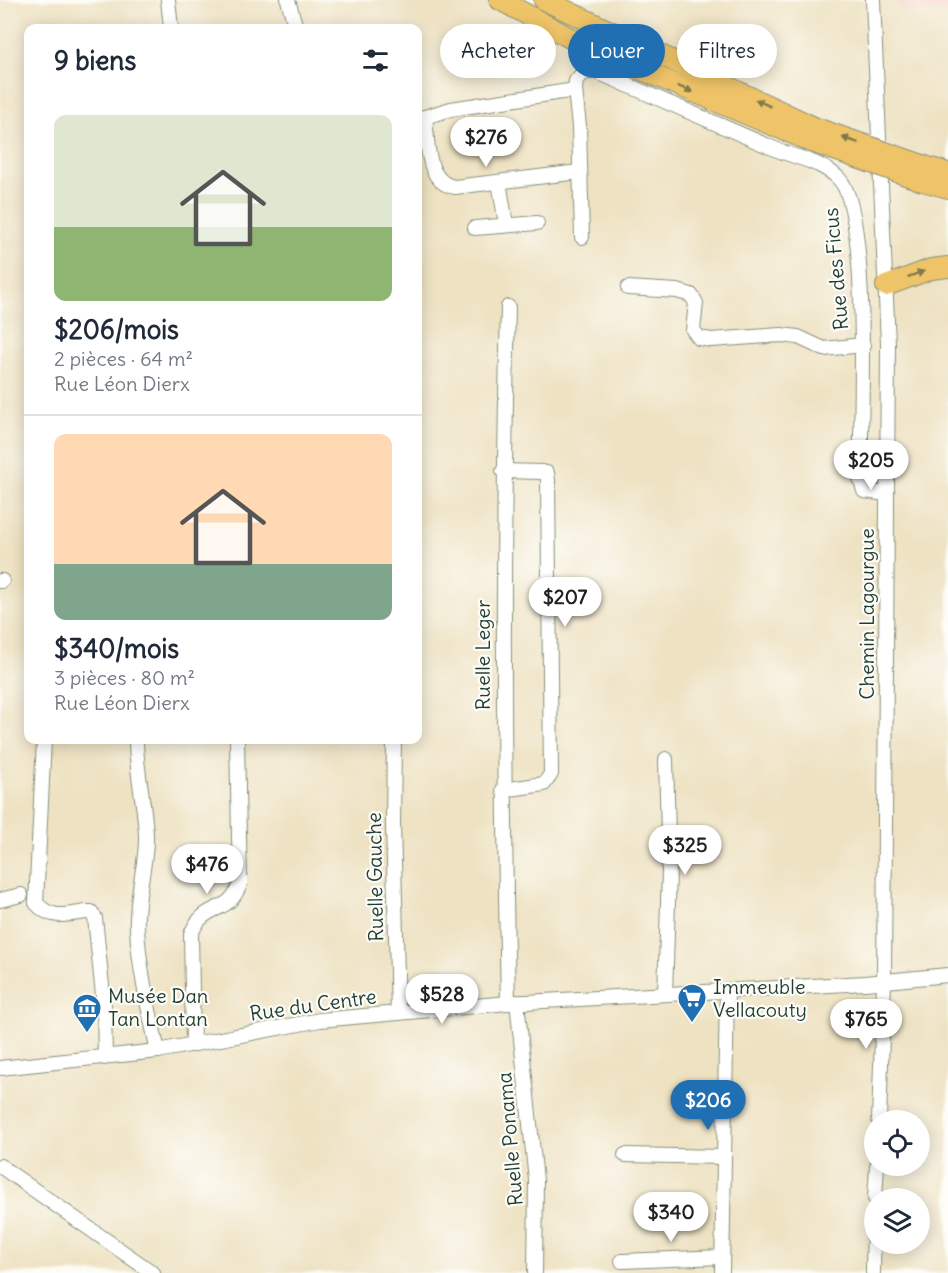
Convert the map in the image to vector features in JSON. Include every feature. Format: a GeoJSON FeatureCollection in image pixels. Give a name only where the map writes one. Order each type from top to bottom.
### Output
{"type":"FeatureCollection","features":[{"type":"Feature","properties":{"kind":"highway"},"geometry":{"type":"LineString","coordinates":[[500,0],[583,45],[814,135],[924,173],[948,189]]}},
{"type":"Feature","properties":{"kind":"highway"},"geometry":{"type":"LineString","coordinates":[[544,0],[814,135]]}},
{"type":"Feature","properties":{"kind":"highway"},"geometry":{"type":"LineString","coordinates":[[924,173],[948,173]]}},
{"type":"Feature","properties":{"kind":"highway"},"geometry":{"type":"LineString","coordinates":[[886,286],[931,269],[948,267]]}},
{"type":"Feature","properties":{"kind":"street"},"geometry":{"type":"LineString","coordinates":[[168,0],[171,24]]}},
{"type":"Feature","properties":{"kind":"street"},"geometry":{"type":"LineString","coordinates":[[288,0],[295,24]]}},
{"type":"Feature","properties":{"kind":"street","name":"Chemin Lagourgue"},"geometry":{"type":"LineString","coordinates":[[873,0],[886,286],[884,982],[879,1110]]}},
{"type":"Feature","properties":{"kind":"street","name":"Rue des Ficus"},"geometry":{"type":"LineString","coordinates":[[575,90],[576,81],[583,73],[595,71],[823,167],[841,180],[850,197],[855,227],[862,345],[860,478],[864,491],[887,494]]}},
{"type":"Feature","properties":{"kind":"street"},"geometry":{"type":"LineString","coordinates":[[422,118],[451,109],[575,90],[579,126],[582,237]]}},
{"type":"Feature","properties":{"kind":"street"},"geometry":{"type":"LineString","coordinates":[[422,122],[430,158],[439,182],[455,187],[579,172]]}},
{"type":"Feature","properties":{"kind":"street"},"geometry":{"type":"LineString","coordinates":[[498,182],[506,224]]}},
{"type":"Feature","properties":{"kind":"street"},"geometry":{"type":"LineString","coordinates":[[475,228],[537,223]]}},
{"type":"Feature","properties":{"kind":"street"},"geometry":{"type":"LineString","coordinates":[[628,288],[677,291],[691,295],[696,303],[693,330],[699,338],[711,340],[781,335],[798,337],[824,349],[862,345]]}},
{"type":"Feature","properties":{"kind":"street","name":"Ruelle Leger"},"geometry":{"type":"LineString","coordinates":[[508,307],[504,471],[503,790],[512,1003]]}},
{"type":"Feature","properties":{"kind":"street"},"geometry":{"type":"LineString","coordinates":[[503,790],[544,784],[551,774],[549,480],[547,473],[504,471]]}},
{"type":"Feature","properties":{"kind":"street"},"geometry":{"type":"LineString","coordinates":[[44,744],[36,903],[44,911],[55,916],[91,912],[95,918],[104,1005],[105,1058]]}},
{"type":"Feature","properties":{"kind":"street"},"geometry":{"type":"LineString","coordinates":[[136,744],[136,762],[142,793],[146,838],[136,927],[146,996],[158,1051]]}},
{"type":"Feature","properties":{"kind":"street"},"geometry":{"type":"LineString","coordinates":[[193,1045],[191,934],[198,919],[228,903],[240,884],[237,744]]}},
{"type":"Feature","properties":{"kind":"street","name":"Ruelle Gauche"},"geometry":{"type":"LineString","coordinates":[[394,744],[393,824],[398,1013]]}},
{"type":"Feature","properties":{"kind":"street"},"geometry":{"type":"LineString","coordinates":[[665,994],[669,872],[666,759]]}},
{"type":"Feature","properties":{"kind":"street"},"geometry":{"type":"LineString","coordinates":[[0,900],[21,895]]}},
{"type":"Feature","properties":{"kind":"street","name":"Rue du Centre"},"geometry":{"type":"LineString","coordinates":[[0,1068],[158,1051],[320,1020],[512,1003],[884,982],[948,975]]}},
{"type":"Feature","properties":{"kind":"street"},"geometry":{"type":"LineString","coordinates":[[722,1273],[727,990]]}},
{"type":"Feature","properties":{"kind":"street","name":"Ruelle Ponama"},"geometry":{"type":"LineString","coordinates":[[512,1003],[536,1180],[535,1273]]}},
{"type":"Feature","properties":{"kind":"street"},"geometry":{"type":"LineString","coordinates":[[625,1155],[723,1157]]}},
{"type":"Feature","properties":{"kind":"street"},"geometry":{"type":"LineString","coordinates":[[0,1166],[153,1273]]}},
{"type":"Feature","properties":{"kind":"street"},"geometry":{"type":"LineString","coordinates":[[873,1254],[873,1273]]}},
{"type":"Feature","properties":{"kind":"street"},"geometry":{"type":"LineString","coordinates":[[622,1261],[722,1257]]}},
{"type":"Feature","properties":{"kind":"shaded area"},"geometry":{"type":"Polygon","coordinates":[[[896,0],[948,0],[948,11],[903,11],[896,0]]]}},
{"type":"Feature","properties":{"kind":"place","name":"Immeuble Vellacouty"},"geometry":{"type":"Point","coordinates":[692,1024]}},
{"type":"Feature","properties":{"kind":"place","name":"Musée Dan Tan Lontan"},"geometry":{"type":"Point","coordinates":[87,1034]}}]}
